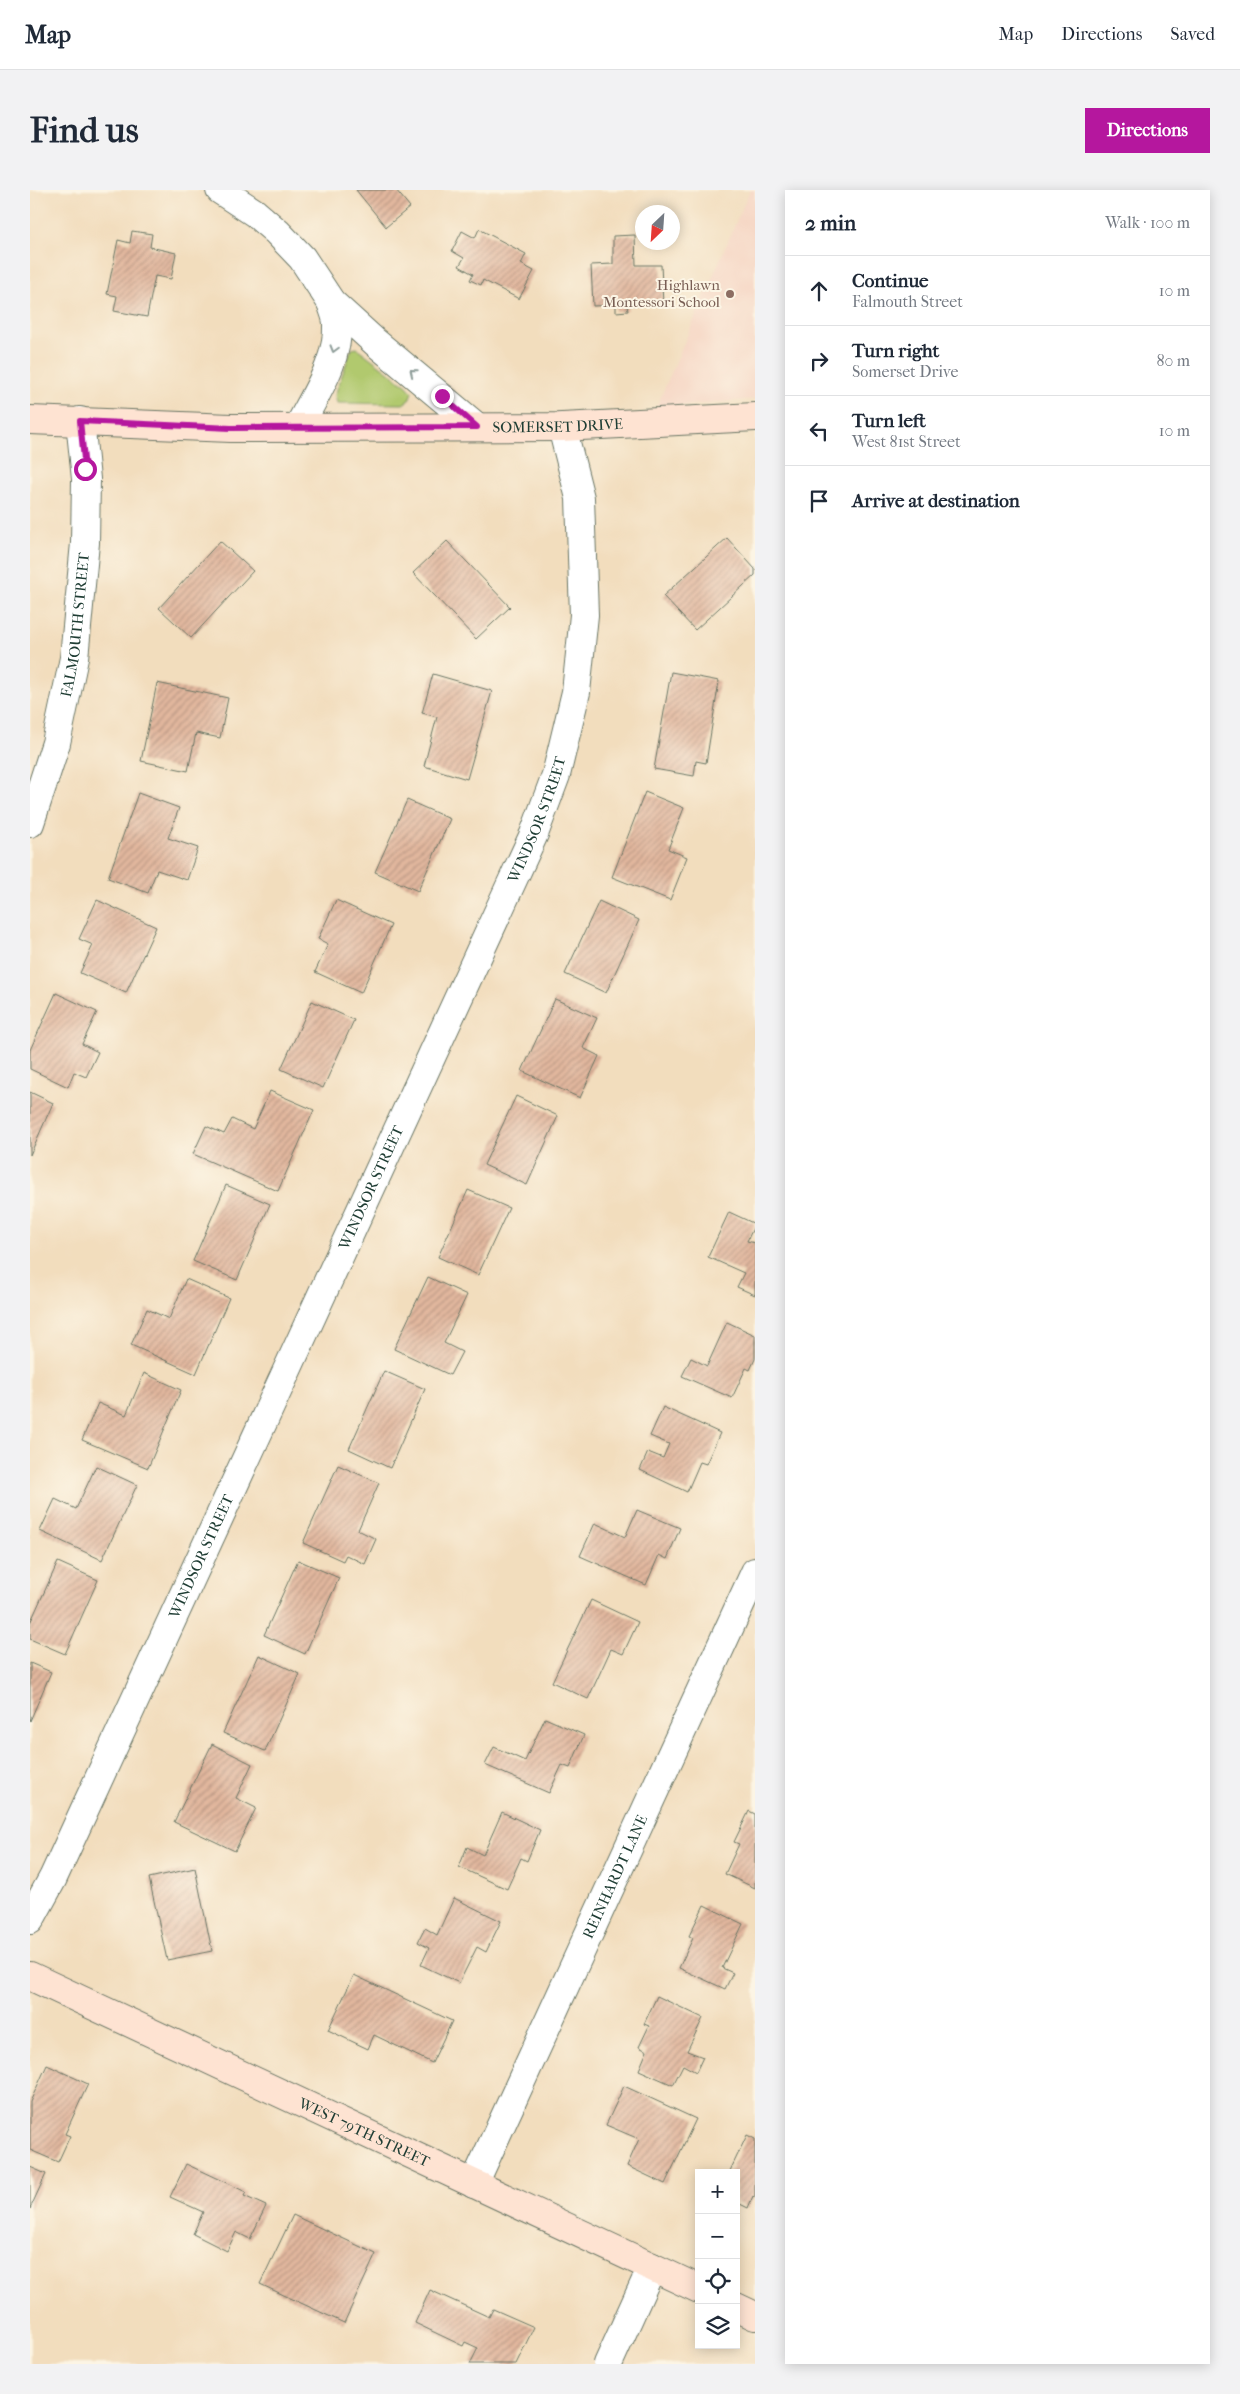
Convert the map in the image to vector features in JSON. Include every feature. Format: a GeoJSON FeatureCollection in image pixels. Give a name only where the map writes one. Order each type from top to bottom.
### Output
{"type":"FeatureCollection","features":[{"type":"Feature","properties":{"kind":"street"},"geometry":{"type":"LineString","coordinates":[[220,190],[254,213],[277,232],[302,258],[331,302],[374,342],[477,427]]}},
{"type":"Feature","properties":{"kind":"street"},"geometry":{"type":"LineString","coordinates":[[299,426],[328,370],[336,343],[337,322],[331,302]]}},
{"type":"Feature","properties":{"kind":"street","name":"SOMERSET DRIVE"},"geometry":{"type":"LineString","coordinates":[[30,420],[231,428],[299,426],[562,427],[755,417]]}},
{"type":"Feature","properties":{"kind":"street","name":"FALMOUTH STREET"},"geometry":{"type":"LineString","coordinates":[[30,823],[56,743],[74,658],[85,543],[86,479],[80,421]]}},
{"type":"Feature","properties":{"kind":"street","name":"WINDSOR STREET"},"geometry":{"type":"LineString","coordinates":[[30,1920],[57,1869],[534,834],[556,775],[576,692],[584,615],[580,498],[562,427]]}},
{"type":"Feature","properties":{"kind":"street","name":"REINHARDT LANE"},"geometry":{"type":"LineString","coordinates":[[474,2184],[755,1572]]}},
{"type":"Feature","properties":{"kind":"street","name":"WEST 79TH STREET"},"geometry":{"type":"LineString","coordinates":[[30,1976],[695,2287]]}},
{"type":"Feature","properties":{"kind":"street"},"geometry":{"type":"LineString","coordinates":[[608,2364],[652,2267]]}},
{"type":"Feature","properties":{"kind":"street"},"geometry":{"type":"LineString","coordinates":[[740,2309],[755,2316]]}},
{"type":"Feature","properties":{"kind":"shaded area","name":"Highlawn Montessori School"},"geometry":{"type":"Polygon","coordinates":[[[750,190],[755,190],[755,399],[656,408],[750,190]]]}},
{"type":"Feature","properties":{"kind":"green space"},"geometry":{"type":"Polygon","coordinates":[[[357,348],[407,386],[412,392],[409,400],[403,404],[337,403],[335,395],[350,353],[352,349],[357,348]]]}},
{"type":"Feature","properties":{"kind":"building"},"geometry":{"type":"Polygon","coordinates":[[[356,190],[396,190],[410,207],[386,227],[356,190]]]}},
{"type":"Feature","properties":{"kind":"building"},"geometry":{"type":"Polygon","coordinates":[[[479,229],[526,254],[521,264],[534,271],[519,299],[483,280],[481,285],[470,280],[473,274],[459,266],[464,258],[452,251],[462,231],[475,238],[479,229]]]}},
{"type":"Feature","properties":{"kind":"building"},"geometry":{"type":"Polygon","coordinates":[[[132,231],[152,234],[150,247],[176,253],[171,279],[155,276],[147,317],[114,311],[117,296],[107,294],[118,240],[130,243],[132,231]]]}},
{"type":"Feature","properties":{"kind":"building"},"geometry":{"type":"Polygon","coordinates":[[[635,235],[636,265],[661,265],[663,304],[627,305],[628,311],[616,312],[616,305],[593,306],[591,265],[613,264],[613,236],[635,235]]]}},
{"type":"Feature","properties":{"kind":"building"},"geometry":{"type":"Polygon","coordinates":[[[727,538],[755,569],[755,575],[695,630],[663,596],[727,538]]]}},
{"type":"Feature","properties":{"kind":"building"},"geometry":{"type":"Polygon","coordinates":[[[220,541],[253,571],[191,638],[159,608],[220,541]]]}},
{"type":"Feature","properties":{"kind":"building"},"geometry":{"type":"Polygon","coordinates":[[[447,541],[510,607],[476,639],[413,573],[447,541]]]}},
{"type":"Feature","properties":{"kind":"building"},"geometry":{"type":"Polygon","coordinates":[[[671,672],[719,681],[706,763],[696,761],[694,776],[654,769],[671,672]]]}},
{"type":"Feature","properties":{"kind":"building"},"geometry":{"type":"Polygon","coordinates":[[[433,674],[492,691],[467,779],[424,766],[437,717],[422,713],[433,674]]]}},
{"type":"Feature","properties":{"kind":"building"},"geometry":{"type":"Polygon","coordinates":[[[157,683],[228,698],[220,738],[196,733],[188,771],[141,761],[157,683]]]}},
{"type":"Feature","properties":{"kind":"building"},"geometry":{"type":"Polygon","coordinates":[[[645,792],[684,808],[668,849],[687,857],[670,900],[612,877],[645,792]]]}},
{"type":"Feature","properties":{"kind":"building"},"geometry":{"type":"Polygon","coordinates":[[[138,793],[179,808],[168,838],[198,848],[187,880],[157,870],[148,893],[108,878],[138,793]]]}},
{"type":"Feature","properties":{"kind":"building"},"geometry":{"type":"Polygon","coordinates":[[[407,800],[450,819],[418,891],[375,872],[407,800]]]}},
{"type":"Feature","properties":{"kind":"building"},"geometry":{"type":"Polygon","coordinates":[[[97,900],[156,927],[126,993],[80,973],[93,945],[79,939],[97,900]]]}},
{"type":"Feature","properties":{"kind":"building"},"geometry":{"type":"Polygon","coordinates":[[[336,900],[391,925],[361,993],[315,972],[328,944],[318,939],[336,900]]]}},
{"type":"Feature","properties":{"kind":"building"},"geometry":{"type":"Polygon","coordinates":[[[599,901],[639,920],[606,993],[565,974],[599,901]]]}},
{"type":"Feature","properties":{"kind":"building"},"geometry":{"type":"Polygon","coordinates":[[[56,993],[97,1012],[82,1044],[98,1052],[86,1077],[74,1072],[68,1087],[30,1069],[30,1050],[56,993]]]}},
{"type":"Feature","properties":{"kind":"building"},"geometry":{"type":"Polygon","coordinates":[[[555,999],[597,1018],[583,1048],[599,1056],[580,1098],[522,1071],[555,999]]]}},
{"type":"Feature","properties":{"kind":"building"},"geometry":{"type":"Polygon","coordinates":[[[312,1001],[354,1020],[323,1088],[281,1069],[312,1001]]]}},
{"type":"Feature","properties":{"kind":"building"},"geometry":{"type":"Polygon","coordinates":[[[270,1091],[314,1110],[278,1191],[193,1154],[206,1126],[224,1134],[232,1119],[253,1129],[270,1091]]]}},
{"type":"Feature","properties":{"kind":"building"},"geometry":{"type":"Polygon","coordinates":[[[30,1092],[53,1103],[30,1155],[30,1092]]]}},
{"type":"Feature","properties":{"kind":"building"},"geometry":{"type":"Polygon","coordinates":[[[516,1096],[558,1116],[527,1185],[484,1165],[516,1096]]]}},
{"type":"Feature","properties":{"kind":"building"},"geometry":{"type":"Polygon","coordinates":[[[226,1185],[270,1204],[237,1280],[193,1261],[226,1185]]]}},
{"type":"Feature","properties":{"kind":"building"},"geometry":{"type":"Polygon","coordinates":[[[468,1190],[509,1208],[478,1275],[438,1257],[468,1190]]]}},
{"type":"Feature","properties":{"kind":"building"},"geometry":{"type":"Polygon","coordinates":[[[729,1212],[755,1224],[747,1241],[755,1243],[755,1295],[737,1287],[744,1273],[708,1257],[729,1212]]]}},
{"type":"Feature","properties":{"kind":"building"},"geometry":{"type":"Polygon","coordinates":[[[428,1277],[467,1295],[444,1343],[462,1352],[450,1375],[394,1349],[428,1277]]]}},
{"type":"Feature","properties":{"kind":"building"},"geometry":{"type":"Polygon","coordinates":[[[186,1279],[229,1298],[196,1374],[131,1345],[147,1309],[169,1319],[186,1279]]]}},
{"type":"Feature","properties":{"kind":"building"},"geometry":{"type":"Polygon","coordinates":[[[727,1322],[755,1335],[755,1359],[750,1370],[746,1368],[732,1398],[682,1376],[691,1358],[707,1366],[727,1322]]]}},
{"type":"Feature","properties":{"kind":"building"},"geometry":{"type":"Polygon","coordinates":[[[384,1371],[425,1389],[390,1468],[349,1449],[384,1371]]]}},
{"type":"Feature","properties":{"kind":"building"},"geometry":{"type":"Polygon","coordinates":[[[144,1373],[181,1390],[148,1468],[82,1440],[98,1403],[126,1415],[144,1373]]]}},
{"type":"Feature","properties":{"kind":"building"},"geometry":{"type":"Polygon","coordinates":[[[663,1407],[720,1433],[706,1464],[700,1462],[687,1492],[640,1470],[648,1452],[663,1458],[669,1444],[650,1436],[663,1407]]]}},
{"type":"Feature","properties":{"kind":"building"},"geometry":{"type":"Polygon","coordinates":[[[338,1465],[379,1483],[358,1530],[376,1539],[365,1564],[346,1555],[343,1561],[303,1543],[338,1465]]]}},
{"type":"Feature","properties":{"kind":"building"},"geometry":{"type":"Polygon","coordinates":[[[96,1466],[137,1485],[102,1560],[40,1531],[55,1499],[76,1509],[96,1466]]]}},
{"type":"Feature","properties":{"kind":"building"},"geometry":{"type":"Polygon","coordinates":[[[637,1510],[680,1528],[667,1559],[659,1555],[646,1585],[580,1556],[595,1523],[625,1537],[637,1510]]]}},
{"type":"Feature","properties":{"kind":"building"},"geometry":{"type":"Polygon","coordinates":[[[298,1560],[339,1578],[305,1654],[264,1635],[298,1560]]]}},
{"type":"Feature","properties":{"kind":"building"},"geometry":{"type":"Polygon","coordinates":[[[58,1562],[98,1580],[65,1654],[30,1639],[30,1623],[58,1562]]]}},
{"type":"Feature","properties":{"kind":"building"},"geometry":{"type":"Polygon","coordinates":[[[591,1600],[638,1622],[623,1654],[611,1649],[588,1699],[552,1682],[591,1600]]]}},
{"type":"Feature","properties":{"kind":"building"},"geometry":{"type":"Polygon","coordinates":[[[259,1655],[300,1674],[265,1751],[223,1733],[259,1655]]]}},
{"type":"Feature","properties":{"kind":"building"},"geometry":{"type":"Polygon","coordinates":[[[30,1663],[51,1672],[30,1721],[30,1663]]]}},
{"type":"Feature","properties":{"kind":"building"},"geometry":{"type":"Polygon","coordinates":[[[545,1718],[584,1735],[570,1768],[562,1765],[549,1793],[485,1765],[494,1747],[525,1761],[545,1718]]]}},
{"type":"Feature","properties":{"kind":"building"},"geometry":{"type":"Polygon","coordinates":[[[212,1744],[252,1764],[236,1798],[256,1808],[235,1851],[174,1822],[212,1744]]]}},
{"type":"Feature","properties":{"kind":"building"},"geometry":{"type":"Polygon","coordinates":[[[749,1811],[755,1814],[755,1888],[725,1874],[739,1844],[734,1842],[749,1811]]]}},
{"type":"Feature","properties":{"kind":"building"},"geometry":{"type":"Polygon","coordinates":[[[502,1812],[540,1830],[527,1861],[521,1858],[507,1889],[459,1867],[467,1847],[483,1855],[502,1812]]]}},
{"type":"Feature","properties":{"kind":"building"},"geometry":{"type":"Polygon","coordinates":[[[195,1868],[212,1951],[167,1960],[149,1878],[195,1868]]]}},
{"type":"Feature","properties":{"kind":"building"},"geometry":{"type":"Polygon","coordinates":[[[454,1898],[501,1921],[486,1952],[477,1947],[459,1983],[421,1965],[429,1948],[418,1942],[425,1928],[437,1935],[454,1898]]]}},
{"type":"Feature","properties":{"kind":"building"},"geometry":{"type":"Polygon","coordinates":[[[704,1905],[743,1924],[722,1968],[733,1973],[725,1989],[679,1968],[693,1938],[689,1936],[704,1905]]]}},
{"type":"Feature","properties":{"kind":"building"},"geometry":{"type":"Polygon","coordinates":[[[354,1975],[452,2021],[432,2063],[374,2035],[368,2049],[328,2030],[354,1975]]]}},
{"type":"Feature","properties":{"kind":"building"},"geometry":{"type":"Polygon","coordinates":[[[657,1996],[703,2018],[687,2051],[703,2057],[696,2072],[683,2065],[673,2085],[639,2070],[647,2051],[639,2047],[649,2026],[644,2024],[657,1996]]]}},
{"type":"Feature","properties":{"kind":"building"},"geometry":{"type":"Polygon","coordinates":[[[47,2065],[88,2084],[65,2134],[70,2136],[58,2162],[30,2150],[30,2102],[47,2065]]]}},
{"type":"Feature","properties":{"kind":"building"},"geometry":{"type":"Polygon","coordinates":[[[624,2086],[696,2119],[665,2184],[627,2166],[639,2139],[606,2125],[624,2086]]]}},
{"type":"Feature","properties":{"kind":"building"},"geometry":{"type":"Polygon","coordinates":[[[747,2135],[755,2139],[755,2198],[753,2196],[748,2208],[740,2204],[740,2169],[731,2169],[747,2135]]]}},
{"type":"Feature","properties":{"kind":"building"},"geometry":{"type":"Polygon","coordinates":[[[186,2164],[246,2192],[244,2196],[266,2206],[250,2239],[236,2232],[227,2251],[193,2234],[203,2212],[170,2197],[186,2164]]]}},
{"type":"Feature","properties":{"kind":"building"},"geometry":{"type":"Polygon","coordinates":[[[30,2167],[46,2174],[30,2209],[30,2167]]]}},
{"type":"Feature","properties":{"kind":"building"},"geometry":{"type":"Polygon","coordinates":[[[293,2215],[376,2254],[344,2323],[260,2284],[293,2215]]]}},
{"type":"Feature","properties":{"kind":"building"},"geometry":{"type":"Polygon","coordinates":[[[430,2290],[489,2317],[493,2309],[534,2327],[516,2364],[470,2364],[478,2348],[465,2342],[463,2346],[415,2323],[430,2290]]]}},
{"type":"Feature","properties":{"kind":"place","name":"Highlawn Montessori School"},"geometry":{"type":"Point","coordinates":[730,294]}},
{"type":"Feature","properties":{"kind":"route"},"geometry":{"type":"LineString","coordinates":[[85,469],[80,421],[231,428],[299,426],[477,427],[442,396]]}}]}
